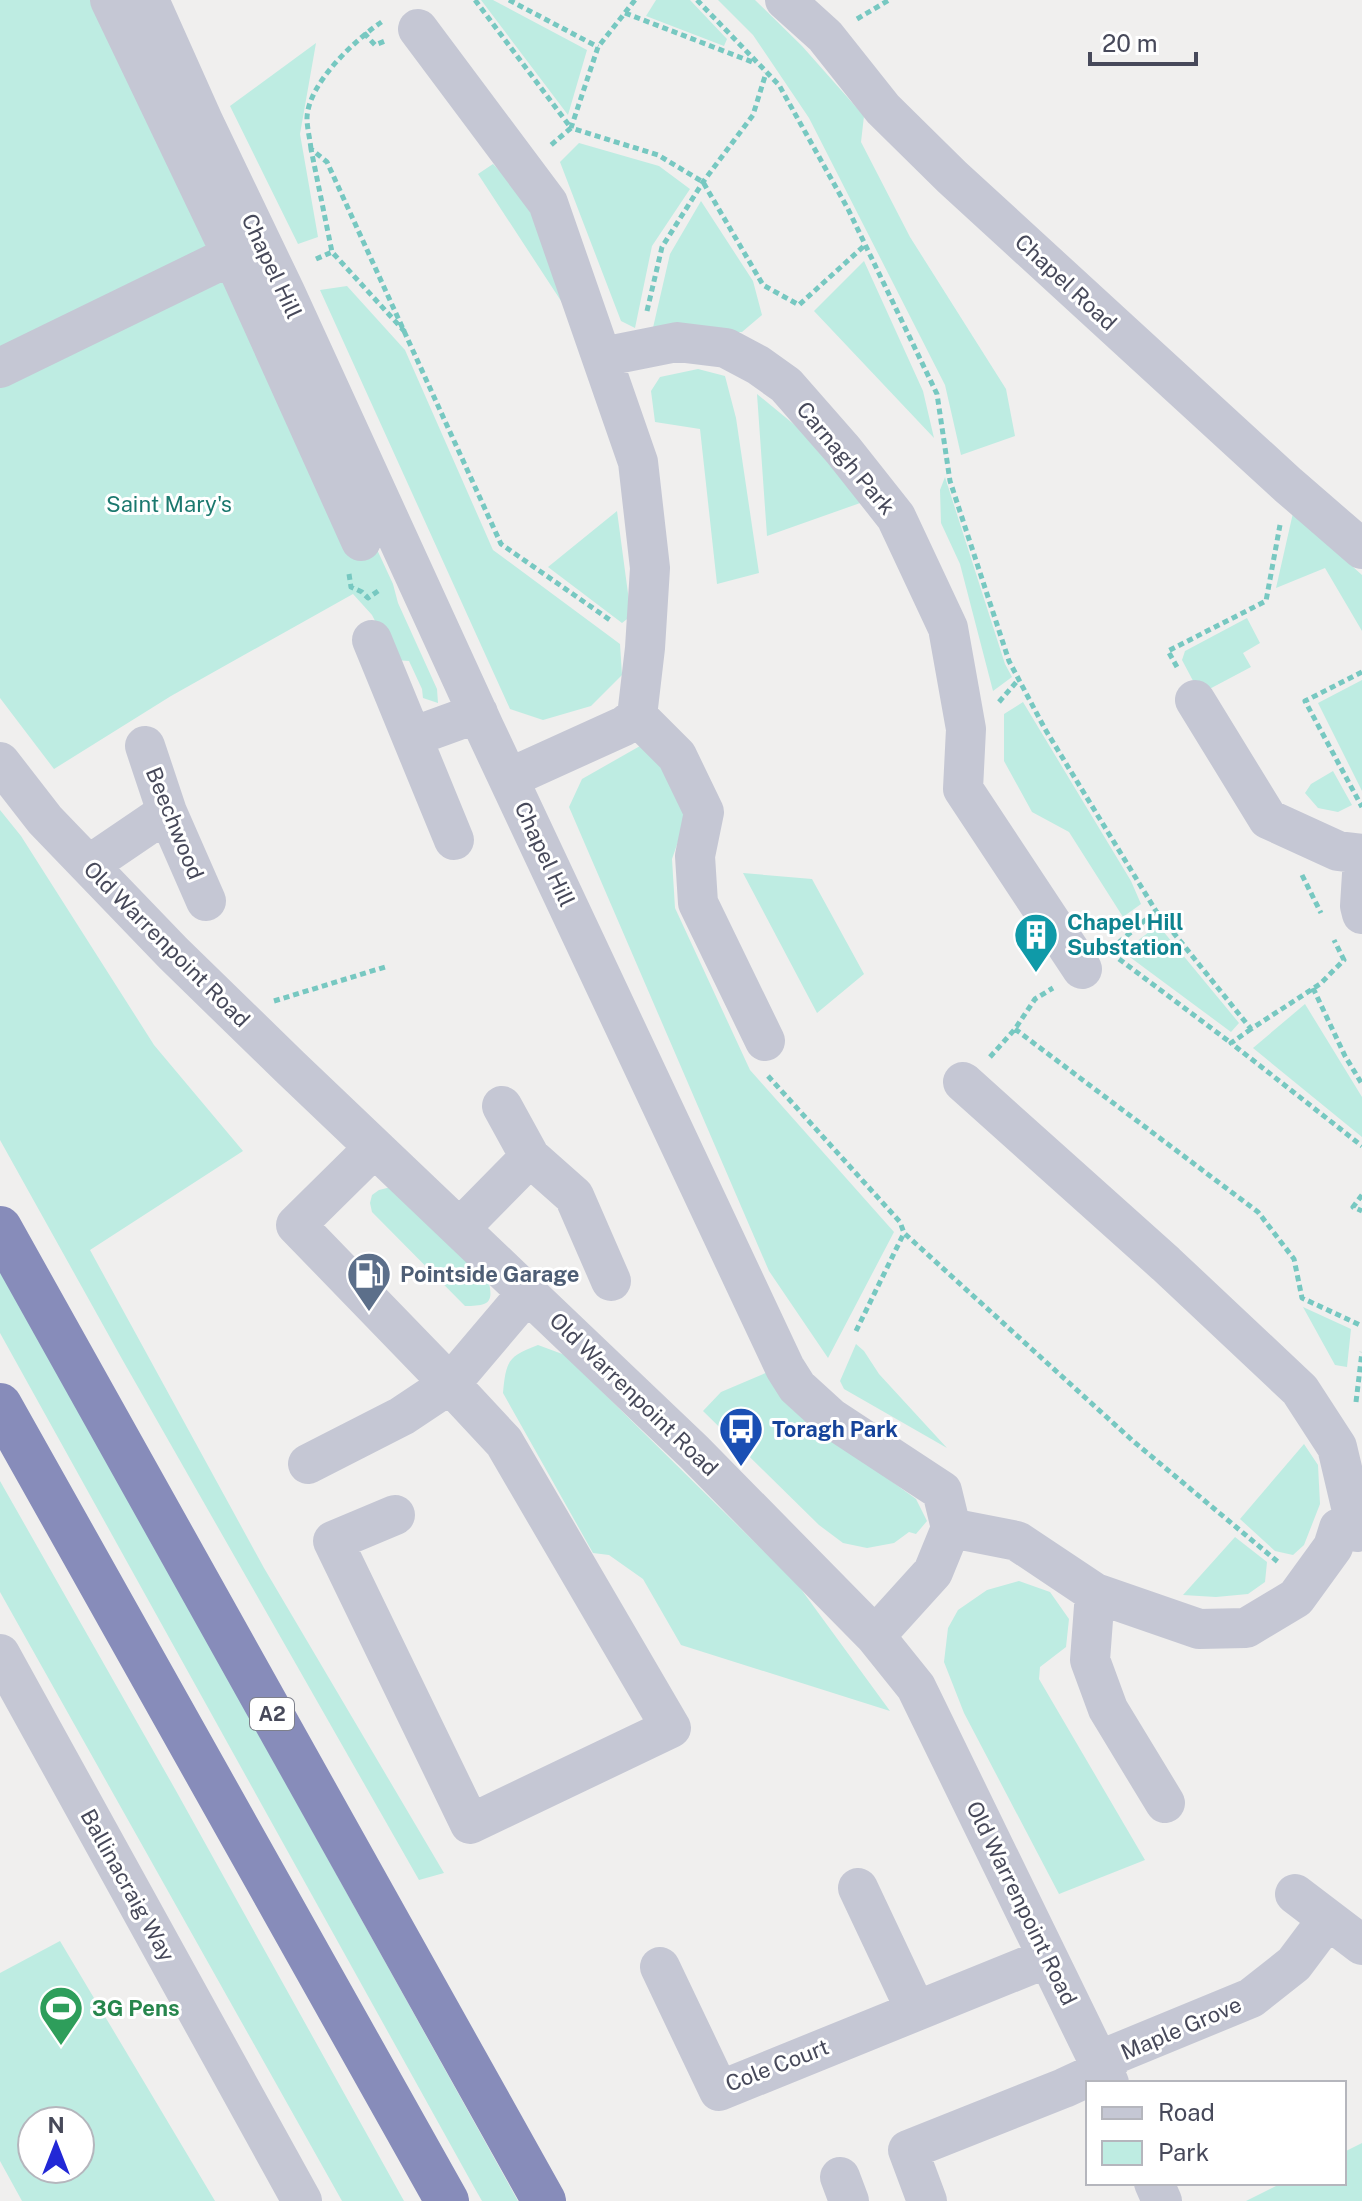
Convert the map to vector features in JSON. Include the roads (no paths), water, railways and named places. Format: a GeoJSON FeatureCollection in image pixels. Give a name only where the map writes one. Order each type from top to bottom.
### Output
{"type":"FeatureCollection","features":[{"type":"Feature","properties":{"kind":"highway","name":"A2"},"geometry":{"type":"LineString","coordinates":[[0,1228],[544,2201]]}},
{"type":"Feature","properties":{"kind":"highway"},"geometry":{"type":"LineString","coordinates":[[0,1405],[447,2201]]}},
{"type":"Feature","properties":{"kind":"street"},"geometry":{"type":"LineString","coordinates":[[110,0],[232,255],[361,541]]}},
{"type":"Feature","properties":{"kind":"street","name":"Chapel Hill"},"geometry":{"type":"LineString","coordinates":[[149,0],[785,1368],[797,1387],[831,1418],[942,1491],[951,1528]]}},
{"type":"Feature","properties":{"kind":"street","name":"Chapel Road"},"geometry":{"type":"LineString","coordinates":[[785,0],[825,36],[883,109],[952,177],[1362,549]]}},
{"type":"Feature","properties":{"kind":"street"},"geometry":{"type":"LineString","coordinates":[[403,23],[548,203],[620,354],[638,462],[650,568],[637,716],[624,726],[508,776]]}},
{"type":"Feature","properties":{"kind":"street"},"geometry":{"type":"LineString","coordinates":[[0,368],[232,255]]}},
{"type":"Feature","properties":{"kind":"street","name":"Carnagh Park"},"geometry":{"type":"LineString","coordinates":[[620,354],[677,342],[726,348],[758,365],[786,385],[896,517],[948,628],[966,729],[963,789],[1082,969]]}},
{"type":"Feature","properties":{"kind":"street"},"geometry":{"type":"LineString","coordinates":[[372,640],[454,840]]}},
{"type":"Feature","properties":{"kind":"street"},"geometry":{"type":"LineString","coordinates":[[1195,700],[1268,819],[1338,851],[1362,854]]}},
{"type":"Feature","properties":{"kind":"street"},"geometry":{"type":"LineString","coordinates":[[412,737],[478,713]]}},
{"type":"Feature","properties":{"kind":"street"},"geometry":{"type":"LineString","coordinates":[[637,716],[677,756],[704,812],[695,856],[698,903],[765,1041]]}},
{"type":"Feature","properties":{"kind":"street","name":"Beechwood"},"geometry":{"type":"LineString","coordinates":[[145,746],[167,812],[206,901]]}},
{"type":"Feature","properties":{"kind":"street","name":"Old Warrenpoint Road"},"geometry":{"type":"LineString","coordinates":[[0,762],[45,820],[173,953],[694,1452],[875,1636],[916,1687],[1106,2077]]}},
{"type":"Feature","properties":{"kind":"street"},"geometry":{"type":"LineString","coordinates":[[89,865],[167,812]]}},
{"type":"Feature","properties":{"kind":"street"},"geometry":{"type":"LineString","coordinates":[[1339,922],[1360,906],[1362,874]]}},
{"type":"Feature","properties":{"kind":"street"},"geometry":{"type":"LineString","coordinates":[[875,1636],[933,1572],[951,1528],[1017,1541],[1095,1593],[1199,1629],[1246,1628],[1296,1598],[1333,1547],[1339,1528],[1360,1533],[1337,1447],[1300,1390],[1166,1264],[975,1072]]}},
{"type":"Feature","properties":{"kind":"street"},"geometry":{"type":"LineString","coordinates":[[502,1106],[530,1157],[574,1196],[611,1281]]}},
{"type":"Feature","properties":{"kind":"street"},"geometry":{"type":"LineString","coordinates":[[374,1148],[296,1225],[504,1442],[671,1728],[470,1824],[333,1541],[395,1515]]}},
{"type":"Feature","properties":{"kind":"street"},"geometry":{"type":"LineString","coordinates":[[460,1228],[530,1157]]}},
{"type":"Feature","properties":{"kind":"street"},"geometry":{"type":"LineString","coordinates":[[308,1464],[402,1416],[450,1384],[528,1292]]}},
{"type":"Feature","properties":{"kind":"street"},"geometry":{"type":"LineString","coordinates":[[1095,1593],[1090,1660],[1108,1709],[1165,1803]]}},
{"type":"Feature","properties":{"kind":"street","name":"Ballinacraig Way"},"geometry":{"type":"LineString","coordinates":[[0,1654],[302,2201]]}},
{"type":"Feature","properties":{"kind":"street"},"geometry":{"type":"LineString","coordinates":[[858,1888],[916,2011]]}},
{"type":"Feature","properties":{"kind":"street"},"geometry":{"type":"LineString","coordinates":[[1295,1894],[1362,1945]]}},
{"type":"Feature","properties":{"kind":"street","name":"Maple Grove"},"geometry":{"type":"LineString","coordinates":[[1106,2077],[1115,2054],[1251,1998],[1294,1964],[1327,1920]]}},
{"type":"Feature","properties":{"kind":"street","name":"Cole Court"},"geometry":{"type":"LineString","coordinates":[[660,1967],[719,2091],[1047,1958]]}},
{"type":"Feature","properties":{"kind":"street","name":"Maple Grove"},"geometry":{"type":"LineString","coordinates":[[927,2201],[908,2150],[1064,2088],[1086,2082]]}},
{"type":"Feature","properties":{"kind":"place","name":"Chapel Hill Substation"},"geometry":{"type":"Point","coordinates":[1036,974]}},
{"type":"Feature","properties":{"kind":"place","name":"Pointside Garage"},"geometry":{"type":"Point","coordinates":[369,1313]}},
{"type":"Feature","properties":{"kind":"place","name":"Toragh Park"},"geometry":{"type":"Point","coordinates":[741,1468]}},
{"type":"Feature","properties":{"kind":"place","name":"3G Pens"},"geometry":{"type":"Point","coordinates":[61,2047]}},
{"type":"Feature","properties":{"kind":"park label","name":"Saint Mary's"},"geometry":{"type":"Point","coordinates":[169,504]}}]}
